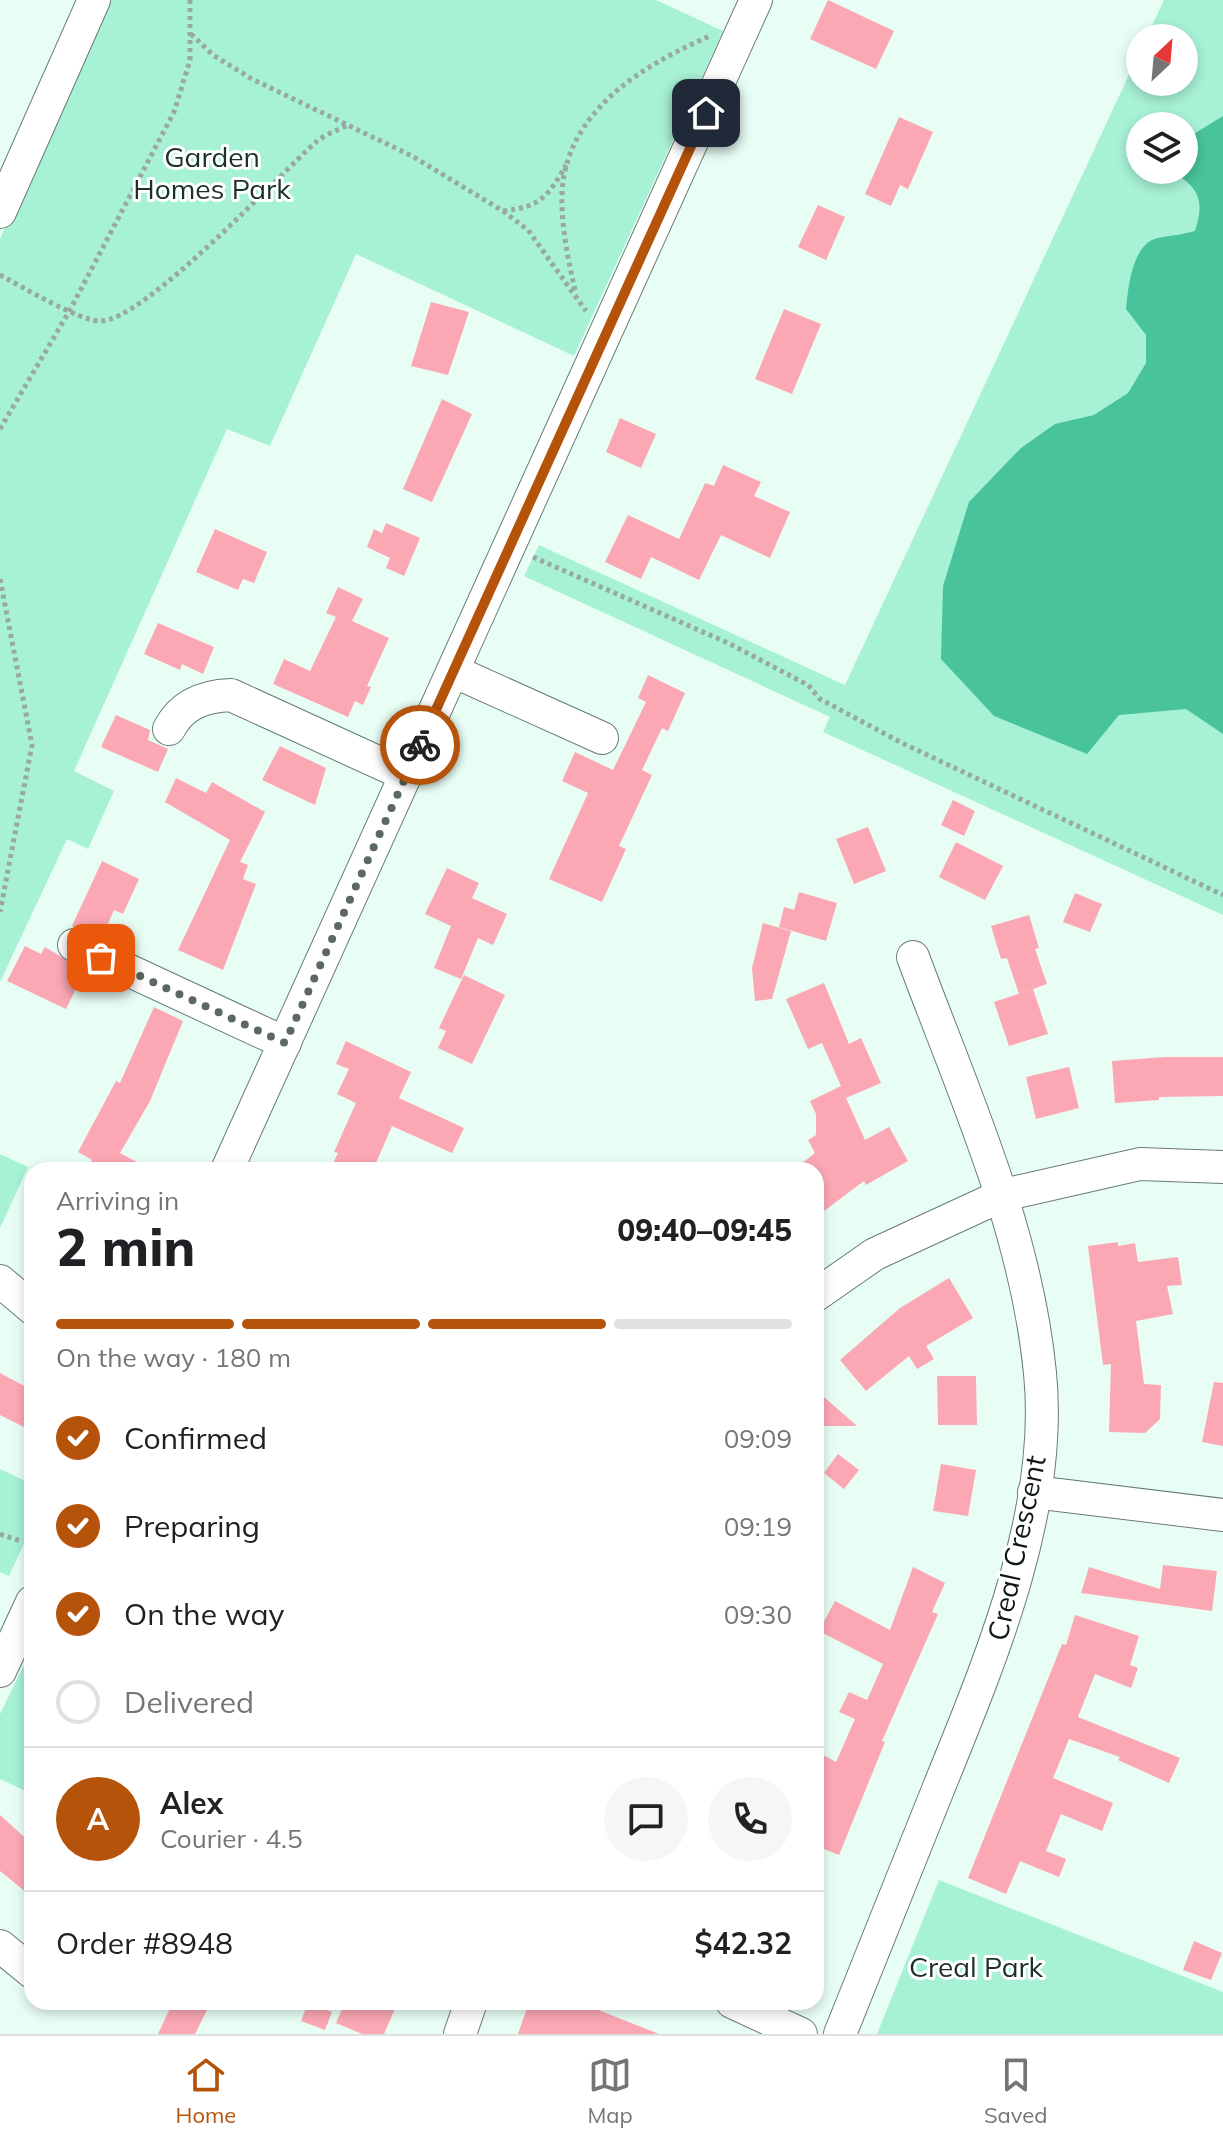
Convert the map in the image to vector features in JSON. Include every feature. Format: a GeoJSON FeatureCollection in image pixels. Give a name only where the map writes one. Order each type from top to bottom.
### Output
{"type":"FeatureCollection","features":[{"type":"Feature","properties":{"kind":"street"},"geometry":{"type":"LineString","coordinates":[[0,212],[94,0]]}},
{"type":"Feature","properties":{"kind":"street"},"geometry":{"type":"LineString","coordinates":[[231,1162],[756,0]]}},
{"type":"Feature","properties":{"kind":"street"},"geometry":{"type":"LineString","coordinates":[[453,671],[602,738]]}},
{"type":"Feature","properties":{"kind":"street"},"geometry":{"type":"LineString","coordinates":[[169,729],[178,712],[211,696],[231,695],[406,775]]}},
{"type":"Feature","properties":{"kind":"street"},"geometry":{"type":"LineString","coordinates":[[74,945],[285,1043]]}},
{"type":"Feature","properties":{"kind":"street","name":"Creal Crescent"},"geometry":{"type":"LineString","coordinates":[[840,2034],[1001,1632],[1034,1492],[1041,1430],[1040,1373],[1003,1195],[913,957]]}},
{"type":"Feature","properties":{"kind":"street"},"geometry":{"type":"LineString","coordinates":[[824,1289],[875,1254],[1003,1195],[1140,1164],[1223,1167]]}},
{"type":"Feature","properties":{"kind":"street"},"geometry":{"type":"LineString","coordinates":[[0,1281],[24,1301]]}},
{"type":"Feature","properties":{"kind":"street"},"geometry":{"type":"LineString","coordinates":[[1034,1492],[1223,1515]]}},
{"type":"Feature","properties":{"kind":"street"},"geometry":{"type":"LineString","coordinates":[[0,1671],[24,1619]]}},
{"type":"Feature","properties":{"kind":"street"},"geometry":{"type":"LineString","coordinates":[[0,1946],[24,1966]]}},
{"type":"Feature","properties":{"kind":"street"},"geometry":{"type":"LineString","coordinates":[[460,2034],[468,2010]]}},
{"type":"Feature","properties":{"kind":"street"},"geometry":{"type":"LineString","coordinates":[[749,2010],[801,2034]]}},
{"type":"Feature","properties":{"kind":"path"},"geometry":{"type":"LineString","coordinates":[[0,429],[70,310],[174,112],[190,60],[191,1]]}},
{"type":"Feature","properties":{"kind":"path"},"geometry":{"type":"LineString","coordinates":[[503,211],[531,208],[552,190],[590,119],[619,86],[664,57],[716,33]]}},
{"type":"Feature","properties":{"kind":"path"},"geometry":{"type":"LineString","coordinates":[[191,34],[213,55],[252,79],[412,156],[503,211],[528,230],[575,291],[588,315]]}},
{"type":"Feature","properties":{"kind":"path"},"geometry":{"type":"LineString","coordinates":[[0,275],[99,321],[119,317],[144,300],[232,223],[318,140],[348,125]]}},
{"type":"Feature","properties":{"kind":"path"},"geometry":{"type":"LineString","coordinates":[[568,160],[562,192],[565,244],[575,291]]}},
{"type":"Feature","properties":{"kind":"path"},"geometry":{"type":"LineString","coordinates":[[532,557],[728,643],[808,685],[820,699],[900,742],[1223,895]]}},
{"type":"Feature","properties":{"kind":"path"},"geometry":{"type":"LineString","coordinates":[[0,579],[1,599],[20,671],[32,745],[0,912]]}},
{"type":"Feature","properties":{"kind":"path"},"geometry":{"type":"LineString","coordinates":[[0,1534],[21,1541]]}},
{"type":"Feature","properties":{"kind":"green space","name":"Garden Homes Park"},"geometry":{"type":"Polygon","coordinates":[[[108,0],[656,0],[723,31],[574,356],[356,254],[270,446],[227,429],[74,771],[114,791],[88,849],[67,839],[0,982],[0,239],[108,0]]]}},
{"type":"Feature","properties":{"kind":"green space"},"geometry":{"type":"Polygon","coordinates":[[[1164,0],[1223,0],[1223,915],[823,732],[830,717],[524,576],[539,545],[845,685],[1126,81],[1126,96],[1198,96],[1198,24],[1153,24],[1164,0]]]}},
{"type":"Feature","properties":{"kind":"green space"},"geometry":{"type":"Polygon","coordinates":[[[0,1154],[24,1165],[24,1176],[0,1228],[0,1154]]]}},
{"type":"Feature","properties":{"kind":"green space"},"geometry":{"type":"Polygon","coordinates":[[[0,1469],[24,1480],[24,1543],[9,1576],[0,1572],[0,1469]]]}},
{"type":"Feature","properties":{"kind":"green space"},"geometry":{"type":"Polygon","coordinates":[[[24,1665],[24,1790],[0,1779],[0,1714],[24,1665]]]}},
{"type":"Feature","properties":{"kind":"green space","name":"Creal Park"},"geometry":{"type":"Polygon","coordinates":[[[939,1880],[1223,1992],[1223,2034],[877,2034],[939,1880]]]}},
{"type":"Feature","properties":{"kind":"shaded area"},"geometry":{"type":"Polygon","coordinates":[[[1223,116],[1223,734],[1186,709],[1119,715],[1087,754],[994,716],[941,659],[943,586],[969,502],[1021,448],[1055,424],[1094,415],[1128,393],[1146,363],[1146,335],[1126,309],[1128,290],[1142,248],[1158,238],[1195,231],[1200,207],[1196,193],[1189,184],[1198,184],[1198,131],[1223,116]]]}},
{"type":"Feature","properties":{"kind":"building"},"geometry":{"type":"Polygon","coordinates":[[[828,0],[894,31],[876,69],[810,39],[828,0]]]}},
{"type":"Feature","properties":{"kind":"building"},"geometry":{"type":"Polygon","coordinates":[[[899,117],[933,132],[908,189],[900,185],[891,206],[865,194],[899,117]]]}},
{"type":"Feature","properties":{"kind":"building"},"geometry":{"type":"Polygon","coordinates":[[[818,205],[845,217],[826,260],[798,247],[818,205]]]}},
{"type":"Feature","properties":{"kind":"building"},"geometry":{"type":"Polygon","coordinates":[[[431,302],[469,312],[448,375],[411,366],[431,302]]]}},
{"type":"Feature","properties":{"kind":"building"},"geometry":{"type":"Polygon","coordinates":[[[784,309],[821,324],[792,394],[755,379],[784,309]]]}},
{"type":"Feature","properties":{"kind":"building"},"geometry":{"type":"Polygon","coordinates":[[[442,399],[472,414],[432,502],[403,489],[442,399]]]}},
{"type":"Feature","properties":{"kind":"building"},"geometry":{"type":"Polygon","coordinates":[[[620,418],[656,434],[641,468],[606,452],[620,418]]]}},
{"type":"Feature","properties":{"kind":"building"},"geometry":{"type":"Polygon","coordinates":[[[723,465],[761,482],[754,496],[790,512],[770,558],[721,535],[699,580],[651,557],[641,579],[605,562],[628,515],[679,539],[705,483],[714,486],[723,465]]]}},
{"type":"Feature","properties":{"kind":"building"},"geometry":{"type":"Polygon","coordinates":[[[386,523],[420,538],[404,576],[386,568],[390,558],[367,547],[374,529],[382,533],[386,523]]]}},
{"type":"Feature","properties":{"kind":"building"},"geometry":{"type":"Polygon","coordinates":[[[215,529],[267,552],[254,583],[243,579],[238,590],[196,572],[215,529]]]}},
{"type":"Feature","properties":{"kind":"building"},"geometry":{"type":"Polygon","coordinates":[[[338,587],[363,599],[352,621],[389,638],[367,686],[371,687],[363,705],[355,701],[348,717],[273,684],[284,659],[310,671],[336,617],[326,613],[338,587]]]}},
{"type":"Feature","properties":{"kind":"building"},"geometry":{"type":"Polygon","coordinates":[[[158,623],[214,647],[203,674],[182,664],[180,670],[144,654],[158,623]]]}},
{"type":"Feature","properties":{"kind":"building"},"geometry":{"type":"Polygon","coordinates":[[[648,675],[685,693],[668,731],[662,728],[642,770],[652,775],[619,846],[626,849],[602,902],[549,879],[588,793],[562,781],[575,752],[613,770],[646,702],[638,698],[648,675]]]}},
{"type":"Feature","properties":{"kind":"building"},"geometry":{"type":"Polygon","coordinates":[[[116,715],[150,730],[148,740],[168,749],[158,772],[101,747],[116,715]]]}},
{"type":"Feature","properties":{"kind":"building"},"geometry":{"type":"Polygon","coordinates":[[[280,746],[326,768],[315,805],[262,780],[280,746]]]}},
{"type":"Feature","properties":{"kind":"building"},"geometry":{"type":"Polygon","coordinates":[[[176,778],[206,793],[212,782],[265,812],[240,862],[248,865],[243,879],[256,884],[223,970],[178,950],[230,840],[165,802],[176,778]]]}},
{"type":"Feature","properties":{"kind":"building"},"geometry":{"type":"Polygon","coordinates":[[[953,800],[975,811],[964,836],[941,825],[953,800]]]}},
{"type":"Feature","properties":{"kind":"building"},"geometry":{"type":"Polygon","coordinates":[[[868,827],[886,871],[854,884],[836,839],[868,827]]]}},
{"type":"Feature","properties":{"kind":"building"},"geometry":{"type":"Polygon","coordinates":[[[956,842],[1003,866],[985,900],[939,877],[956,842]]]}},
{"type":"Feature","properties":{"kind":"building"},"geometry":{"type":"Polygon","coordinates":[[[102,861],[139,879],[123,914],[114,910],[102,937],[72,926],[102,861]]]}},
{"type":"Feature","properties":{"kind":"building"},"geometry":{"type":"Polygon","coordinates":[[[447,868],[479,883],[472,898],[507,914],[493,945],[478,938],[461,979],[434,968],[451,926],[425,914],[447,868]]]}},
{"type":"Feature","properties":{"kind":"building"},"geometry":{"type":"Polygon","coordinates":[[[799,892],[837,903],[826,941],[779,927],[784,907],[794,910],[799,892]]]}},
{"type":"Feature","properties":{"kind":"building"},"geometry":{"type":"Polygon","coordinates":[[[1075,893],[1102,904],[1090,932],[1063,922],[1075,893]]]}},
{"type":"Feature","properties":{"kind":"building"},"geometry":{"type":"Polygon","coordinates":[[[1029,915],[1039,948],[1035,949],[1047,984],[1019,994],[1007,958],[1001,959],[991,926],[1029,915]]]}},
{"type":"Feature","properties":{"kind":"building"},"geometry":{"type":"Polygon","coordinates":[[[763,923],[791,931],[772,999],[755,1001],[752,968],[763,923]]]}},
{"type":"Feature","properties":{"kind":"building"},"geometry":{"type":"Polygon","coordinates":[[[25,946],[41,954],[45,947],[85,971],[66,1009],[7,981],[25,946]]]}},
{"type":"Feature","properties":{"kind":"building"},"geometry":{"type":"Polygon","coordinates":[[[464,975],[505,995],[472,1064],[438,1048],[446,1031],[439,1028],[464,975]]]}},
{"type":"Feature","properties":{"kind":"building"},"geometry":{"type":"Polygon","coordinates":[[[824,983],[849,1044],[861,1038],[881,1083],[846,1098],[865,1140],[889,1127],[908,1161],[866,1185],[864,1181],[824,1211],[824,1162],[803,1162],[815,1153],[808,1140],[816,1135],[816,1114],[810,1101],[841,1086],[822,1043],[808,1049],[786,999],[824,983]]]}},
{"type":"Feature","properties":{"kind":"building"},"geometry":{"type":"Polygon","coordinates":[[[1033,989],[1048,1034],[1009,1046],[994,1002],[1033,989]]]}},
{"type":"Feature","properties":{"kind":"building"},"geometry":{"type":"Polygon","coordinates":[[[154,1007],[183,1021],[150,1101],[120,1153],[137,1162],[91,1162],[78,1152],[116,1081],[120,1083],[154,1007]]]}},
{"type":"Feature","properties":{"kind":"building"},"geometry":{"type":"Polygon","coordinates":[[[346,1041],[411,1072],[399,1098],[464,1128],[452,1153],[392,1126],[376,1162],[334,1162],[338,1153],[334,1152],[356,1103],[337,1094],[349,1069],[336,1064],[346,1041]]]}},
{"type":"Feature","properties":{"kind":"building"},"geometry":{"type":"Polygon","coordinates":[[[1223,1057],[1223,1096],[1159,1097],[1159,1100],[1115,1103],[1112,1061],[1223,1057]]]}},
{"type":"Feature","properties":{"kind":"building"},"geometry":{"type":"Polygon","coordinates":[[[1069,1067],[1079,1108],[1036,1119],[1026,1077],[1069,1067]]]}},
{"type":"Feature","properties":{"kind":"building"},"geometry":{"type":"Polygon","coordinates":[[[1118,1242],[1118,1246],[1135,1243],[1138,1262],[1178,1257],[1182,1285],[1167,1286],[1173,1314],[1136,1321],[1144,1384],[1161,1385],[1160,1419],[1145,1433],[1109,1432],[1111,1364],[1103,1365],[1088,1246],[1118,1242]]]}},
{"type":"Feature","properties":{"kind":"building"},"geometry":{"type":"Polygon","coordinates":[[[949,1278],[973,1318],[926,1346],[934,1359],[917,1369],[909,1356],[866,1391],[840,1360],[900,1308],[949,1278]]]}},
{"type":"Feature","properties":{"kind":"building"},"geometry":{"type":"Polygon","coordinates":[[[0,1373],[24,1386],[24,1427],[0,1415],[0,1373]]]}},
{"type":"Feature","properties":{"kind":"building"},"geometry":{"type":"Polygon","coordinates":[[[937,1376],[976,1376],[977,1425],[938,1425],[937,1376]]]}},
{"type":"Feature","properties":{"kind":"building"},"geometry":{"type":"Polygon","coordinates":[[[1214,1382],[1223,1383],[1223,1446],[1202,1442],[1214,1382]]]}},
{"type":"Feature","properties":{"kind":"building"},"geometry":{"type":"Polygon","coordinates":[[[824,1397],[857,1426],[824,1426],[824,1397]]]}},
{"type":"Feature","properties":{"kind":"building"},"geometry":{"type":"Polygon","coordinates":[[[838,1454],[859,1470],[844,1489],[824,1473],[838,1454]]]}},
{"type":"Feature","properties":{"kind":"building"},"geometry":{"type":"Polygon","coordinates":[[[941,1464],[976,1470],[968,1516],[933,1511],[941,1464]]]}},
{"type":"Feature","properties":{"kind":"building"},"geometry":{"type":"Polygon","coordinates":[[[1163,1565],[1217,1571],[1212,1611],[1081,1593],[1089,1567],[1160,1589],[1163,1565]]]}},
{"type":"Feature","properties":{"kind":"building"},"geometry":{"type":"Polygon","coordinates":[[[913,1567],[945,1583],[932,1612],[938,1614],[882,1741],[885,1742],[839,1855],[824,1849],[824,1755],[836,1762],[855,1719],[839,1712],[849,1692],[867,1700],[883,1664],[824,1634],[824,1622],[835,1601],[890,1630],[913,1567]]]}},
{"type":"Feature","properties":{"kind":"building"},"geometry":{"type":"Polygon","coordinates":[[[1075,1615],[1139,1636],[1130,1665],[1138,1668],[1131,1688],[1095,1674],[1078,1717],[1180,1758],[1169,1783],[1118,1760],[1120,1757],[1069,1739],[1053,1778],[1113,1803],[1102,1831],[1061,1814],[1046,1851],[1066,1859],[1059,1877],[1020,1861],[1006,1894],[968,1878],[1062,1644],[1066,1645],[1075,1615]]]}},
{"type":"Feature","properties":{"kind":"building"},"geometry":{"type":"Polygon","coordinates":[[[0,1815],[24,1837],[24,1890],[0,1871],[0,1815]]]}},
{"type":"Feature","properties":{"kind":"building"},"geometry":{"type":"Polygon","coordinates":[[[1194,1941],[1222,1953],[1211,1980],[1183,1970],[1194,1941]]]}},
{"type":"Feature","properties":{"kind":"building"},"geometry":{"type":"Polygon","coordinates":[[[169,2010],[207,2010],[195,2034],[158,2034],[169,2010]]]}},
{"type":"Feature","properties":{"kind":"building"},"geometry":{"type":"Polygon","coordinates":[[[305,2010],[332,2012],[325,2030],[301,2021],[305,2010]]]}},
{"type":"Feature","properties":{"kind":"building"},"geometry":{"type":"Polygon","coordinates":[[[342,2010],[394,2010],[384,2034],[362,2034],[336,2023],[342,2010]]]}},
{"type":"Feature","properties":{"kind":"building"},"geometry":{"type":"Polygon","coordinates":[[[526,2010],[598,2010],[659,2034],[518,2034],[526,2010]]]}},
{"type":"Feature","properties":{"kind":"way so far"},"geometry":{"type":"LineString","coordinates":[[101,958],[285,1043],[420,745]]}},
{"type":"Feature","properties":{"kind":"route"},"geometry":{"type":"LineString","coordinates":[[420,745],[706,113]]}}]}
